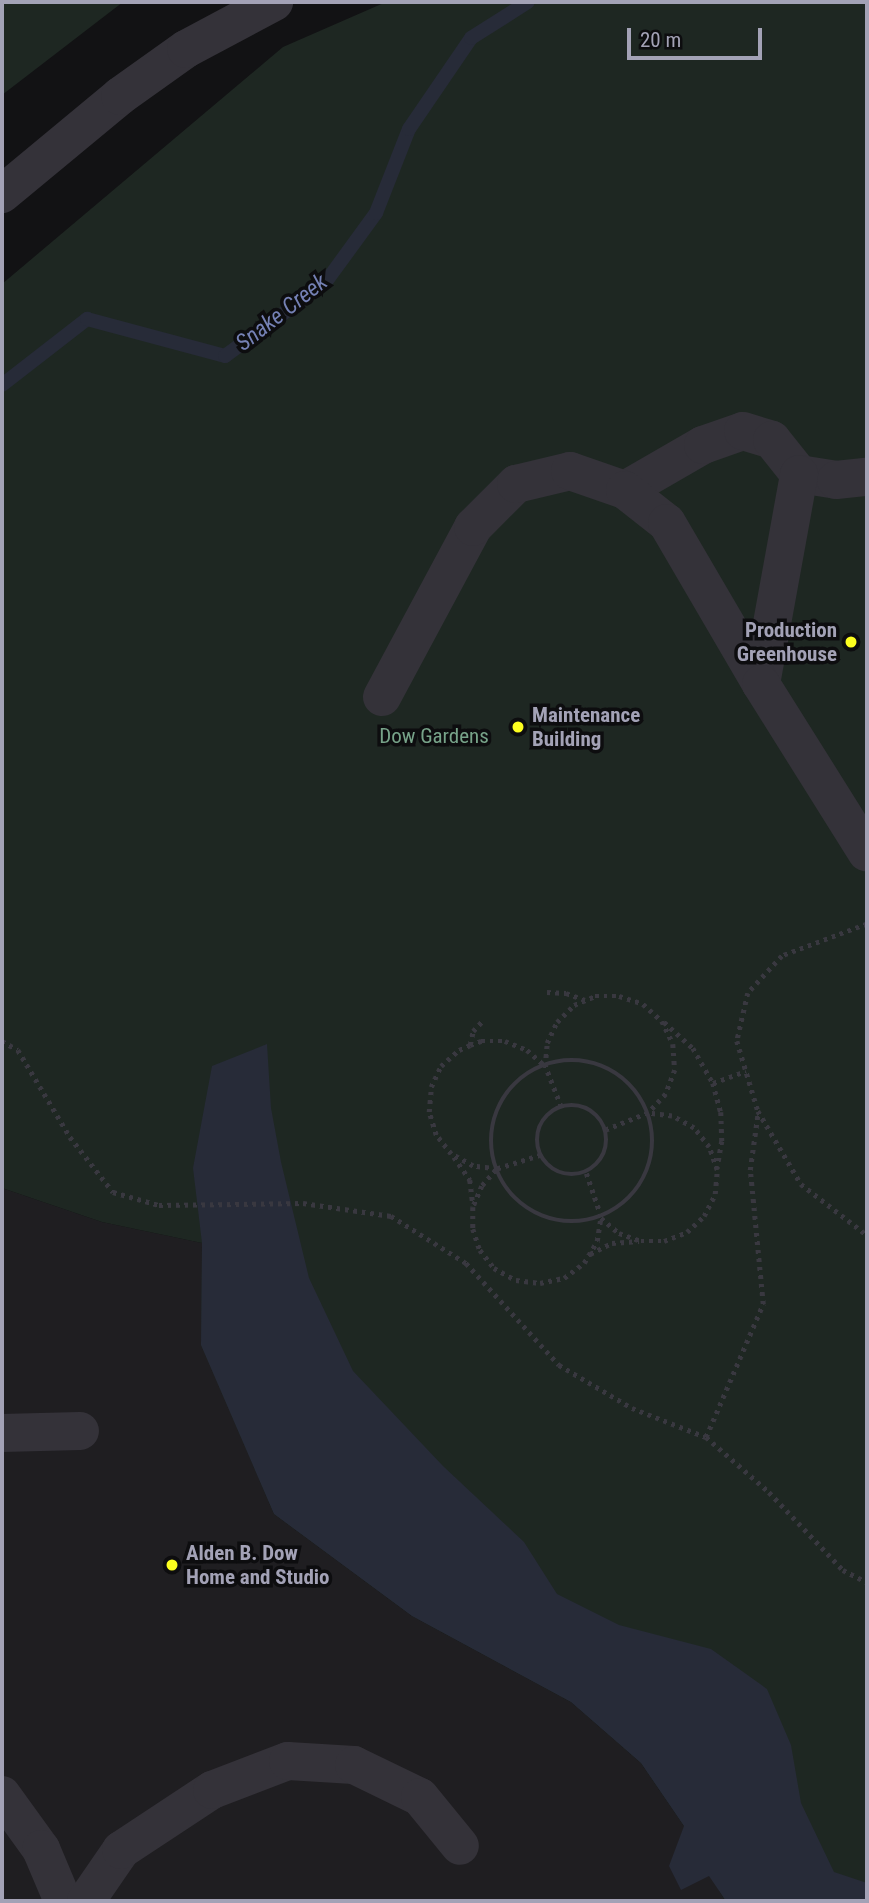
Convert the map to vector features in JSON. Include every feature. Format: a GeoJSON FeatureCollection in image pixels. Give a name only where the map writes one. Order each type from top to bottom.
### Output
{"type":"FeatureCollection","features":[{"type":"Feature","properties":{"kind":"street"},"geometry":{"type":"LineString","coordinates":[[2,194],[120,96],[186,49],[274,2]]}},
{"type":"Feature","properties":{"kind":"street"},"geometry":{"type":"LineString","coordinates":[[625,490],[703,445],[743,431],[772,440],[799,474],[836,480],[867,477]]}},
{"type":"Feature","properties":{"kind":"street"},"geometry":{"type":"LineString","coordinates":[[382,697],[473,527],[516,484],[570,471],[625,490],[667,523],[761,684],[867,853]]}},
{"type":"Feature","properties":{"kind":"street"},"geometry":{"type":"LineString","coordinates":[[761,684],[799,474]]}},
{"type":"Feature","properties":{"kind":"street"},"geometry":{"type":"LineString","coordinates":[[2,1433],[80,1431]]}},
{"type":"Feature","properties":{"kind":"street"},"geometry":{"type":"LineString","coordinates":[[86,1901],[121,1850],[212,1790],[288,1761],[354,1765],[420,1797],[460,1846]]}},
{"type":"Feature","properties":{"kind":"street"},"geometry":{"type":"LineString","coordinates":[[2,1795],[41,1849],[63,1901]]}},
{"type":"Feature","properties":{"kind":"path"},"geometry":{"type":"LineString","coordinates":[[867,924],[782,957],[748,993],[737,1041],[758,1111],[801,1184],[867,1236]]}},
{"type":"Feature","properties":{"kind":"path"},"geometry":{"type":"LineString","coordinates":[[547,992],[566,993],[586,1000]]}},
{"type":"Feature","properties":{"kind":"path"},"geometry":{"type":"LineString","coordinates":[[561,1107],[545,1066],[547,1043],[557,1022],[574,1005],[595,996],[619,996],[643,1004],[693,1048],[713,1083],[721,1112],[722,1141],[715,1194],[704,1216],[687,1232],[664,1241],[612,1243],[590,1254]]}},
{"type":"Feature","properties":{"kind":"path"},"geometry":{"type":"LineString","coordinates":[[470,1045],[473,1031],[484,1019]]}},
{"type":"Feature","properties":{"kind":"path"},"geometry":{"type":"LineString","coordinates":[[606,1130],[648,1113],[666,1094],[675,1070],[673,1044],[662,1021]]}},
{"type":"Feature","properties":{"kind":"path"},"geometry":{"type":"LineString","coordinates":[[2,1041],[18,1050],[70,1137],[113,1192],[159,1205],[303,1203],[391,1216],[466,1263],[559,1365],[632,1408],[706,1437],[769,1492],[843,1570],[867,1582]]}},
{"type":"Feature","properties":{"kind":"path"},"geometry":{"type":"LineString","coordinates":[[545,1066],[527,1051],[505,1041],[481,1041],[459,1050],[441,1066],[431,1087],[429,1112],[436,1135],[470,1180],[473,1229],[480,1250],[494,1268],[516,1280],[540,1283],[564,1278],[584,1263],[597,1241],[601,1217],[586,1172]]}},
{"type":"Feature","properties":{"kind":"path"},"geometry":{"type":"LineString","coordinates":[[563,1060],[597,1063],[619,1074],[636,1091],[648,1113],[653,1136],[648,1170],[629,1199],[601,1217],[567,1223],[534,1213],[507,1191],[492,1160],[491,1126],[505,1094],[530,1071],[563,1060]]}},
{"type":"Feature","properties":{"kind":"path"},"geometry":{"type":"LineString","coordinates":[[713,1083],[746,1071]]}},
{"type":"Feature","properties":{"kind":"path"},"geometry":{"type":"LineString","coordinates":[[576,1106],[590,1111],[606,1130],[604,1155],[586,1172],[561,1173],[550,1168],[541,1155],[537,1141],[540,1126],[548,1115],[561,1107],[576,1106]]}},
{"type":"Feature","properties":{"kind":"path"},"geometry":{"type":"LineString","coordinates":[[706,1437],[763,1304],[750,1170],[758,1111]]}},
{"type":"Feature","properties":{"kind":"path"},"geometry":{"type":"LineString","coordinates":[[648,1113],[673,1116],[694,1128],[709,1147],[717,1170]]}},
{"type":"Feature","properties":{"kind":"path"},"geometry":{"type":"LineString","coordinates":[[451,1154],[472,1166],[497,1169],[541,1155]]}},
{"type":"Feature","properties":{"kind":"path"},"geometry":{"type":"LineString","coordinates":[[473,1207],[482,1186],[497,1169]]}},
{"type":"Feature","properties":{"kind":"path"},"geometry":{"type":"LineString","coordinates":[[601,1217],[619,1233],[641,1241]]}},
{"type":"Feature","properties":{"kind":"shaded area","name":"Alden B. Dow Home and Studio"},"geometry":{"type":"Polygon","coordinates":[[[2,1188],[102,1222],[202,1243],[202,1345],[274,1514],[412,1616],[571,1702],[641,1763],[684,1826],[725,1901],[2,1901],[2,1188]]]}},
{"type":"Feature","properties":{"kind":"green space"},"geometry":{"type":"Polygon","coordinates":[[[2,2],[123,2],[2,95],[2,2]]]}},
{"type":"Feature","properties":{"kind":"green space","name":"Dow Gardens"},"geometry":{"type":"Polygon","coordinates":[[[386,2],[867,2],[867,1901],[725,1901],[684,1826],[641,1763],[571,1702],[412,1616],[274,1514],[201,1345],[202,1243],[102,1222],[2,1188],[2,284],[283,47],[386,2]]]}},
{"type":"Feature","properties":{"kind":"water"},"geometry":{"type":"Polygon","coordinates":[[[267,1044],[271,1108],[309,1278],[353,1371],[443,1466],[524,1542],[557,1594],[619,1625],[711,1649],[767,1689],[791,1745],[801,1803],[834,1872],[867,1883],[867,1901],[726,1901],[709,1876],[681,1890],[669,1866],[684,1826],[641,1763],[571,1702],[412,1616],[274,1514],[201,1345],[202,1243],[193,1168],[212,1066],[267,1044]]]}},
{"type":"Feature","properties":{"kind":"waterway","name":"Snake Creek"},"geometry":{"type":"LineString","coordinates":[[2,385],[87,319],[225,356],[325,283],[376,213],[409,129],[471,38],[528,2]]}},
{"type":"Feature","properties":{"kind":"place","name":"Production Greenhouse"},"geometry":{"type":"Point","coordinates":[851,642]}},
{"type":"Feature","properties":{"kind":"place","name":"Maintenance Building"},"geometry":{"type":"Point","coordinates":[518,727]}},
{"type":"Feature","properties":{"kind":"place","name":"Alden B. Dow Home and Studio"},"geometry":{"type":"Point","coordinates":[172,1565]}}]}
